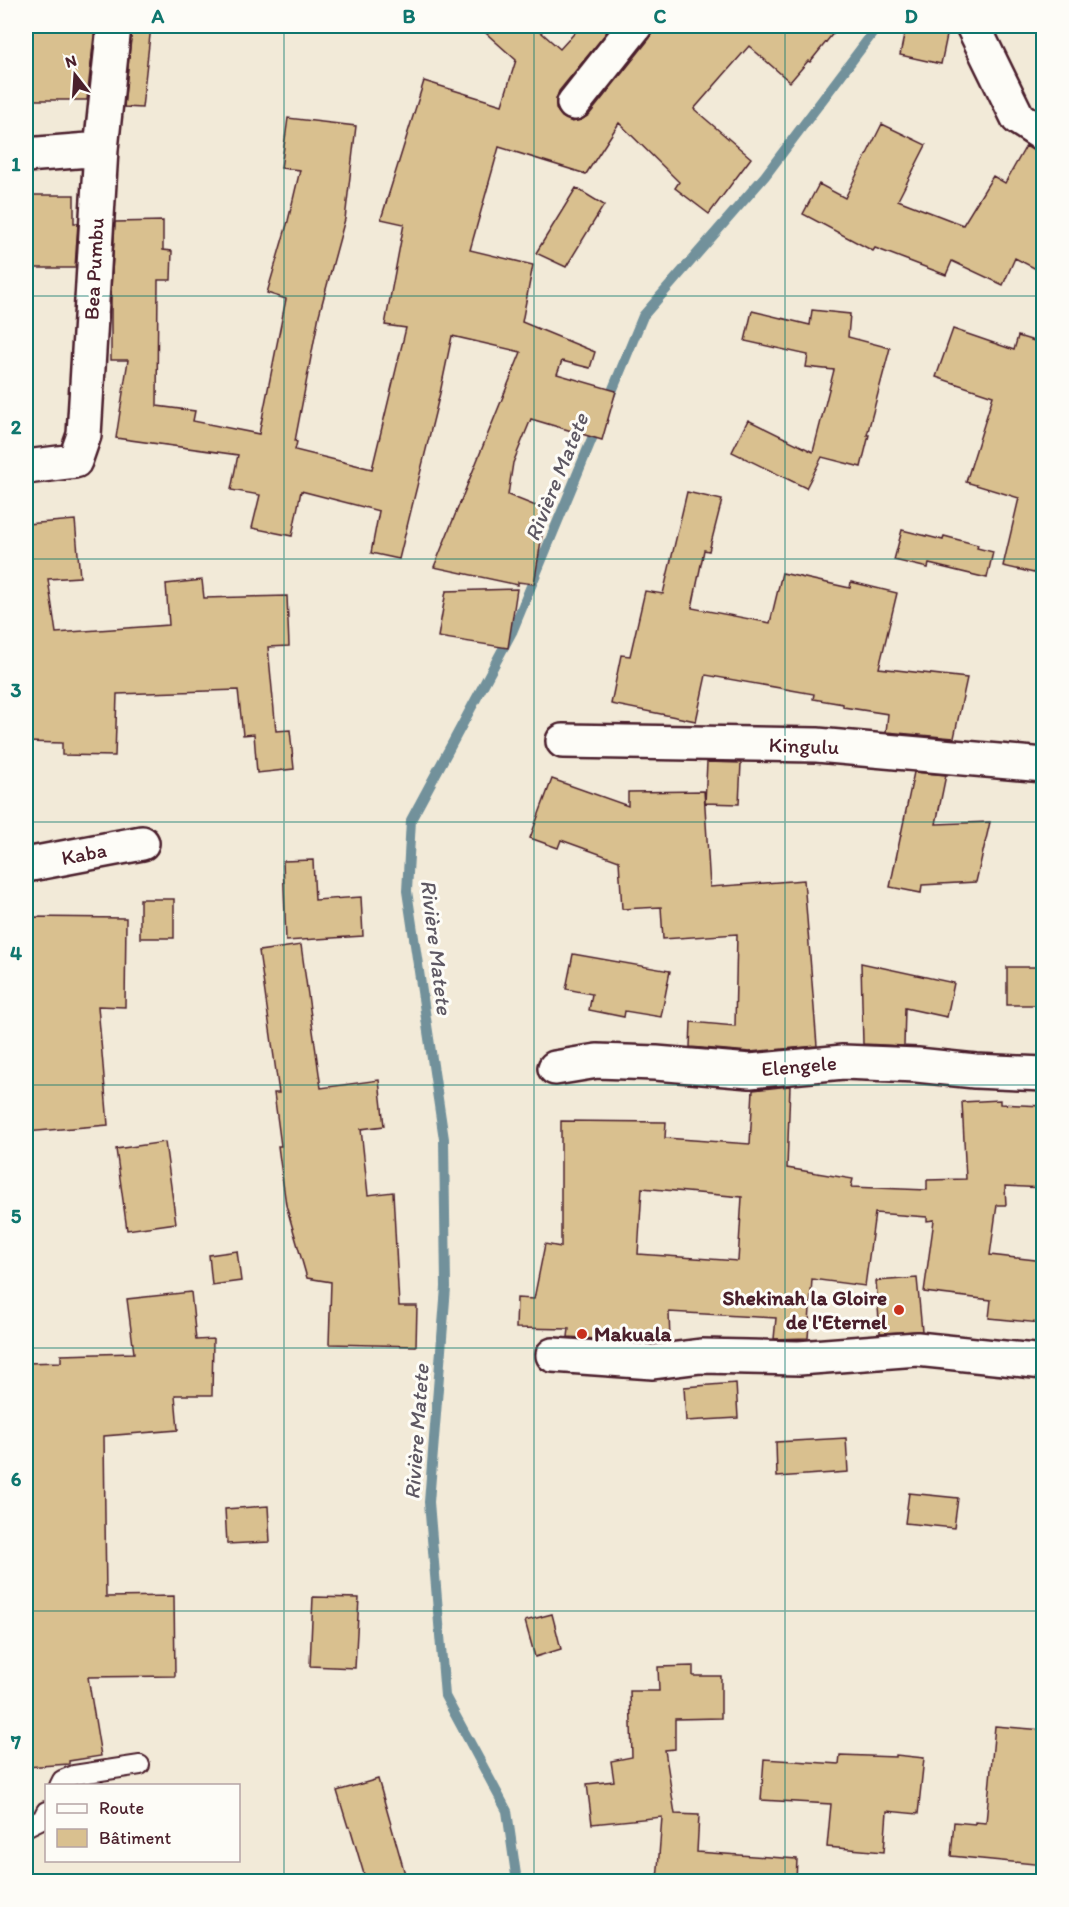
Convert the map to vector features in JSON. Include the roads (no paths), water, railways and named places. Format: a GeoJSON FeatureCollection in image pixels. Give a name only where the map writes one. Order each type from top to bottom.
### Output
{"type":"FeatureCollection","features":[{"type":"Feature","properties":{"kind":"street","name":"Bea Pumbu"},"geometry":{"type":"LineString","coordinates":[[26,467],[75,461],[84,435],[101,148],[114,26]]}},
{"type":"Feature","properties":{"kind":"street"},"geometry":{"type":"LineString","coordinates":[[574,103],[634,26]]}},
{"type":"Feature","properties":{"kind":"street"},"geometry":{"type":"LineString","coordinates":[[973,26],[1018,118],[1044,135]]}},
{"type":"Feature","properties":{"kind":"street"},"geometry":{"type":"LineString","coordinates":[[26,155],[101,148]]}},
{"type":"Feature","properties":{"kind":"street","name":"Kingulu"},"geometry":{"type":"LineString","coordinates":[[563,741],[817,745],[1044,765]]}},
{"type":"Feature","properties":{"kind":"street","name":"Kaba"},"geometry":{"type":"LineString","coordinates":[[26,865],[142,843]]}},
{"type":"Feature","properties":{"kind":"street","name":"Elengele"},"geometry":{"type":"LineString","coordinates":[[555,1068],[597,1061],[656,1063],[750,1071],[843,1062],[1044,1074]]}},
{"type":"Feature","properties":{"kind":"street"},"geometry":{"type":"LineString","coordinates":[[553,1354],[653,1362],[701,1356],[799,1358],[876,1350],[917,1349],[1044,1362]]}},
{"type":"Feature","properties":{"kind":"lane"},"geometry":{"type":"LineString","coordinates":[[60,1784],[62,1780],[74,1775],[140,1765]]}},
{"type":"Feature","properties":{"kind":"lane"},"geometry":{"type":"LineString","coordinates":[[26,1827],[42,1819],[45,1813]]}},
{"type":"Feature","properties":{"kind":"waterway","name":"Rivière Matete"},"geometry":{"type":"LineString","coordinates":[[608,401],[643,316],[765,176],[878,26]]}},
{"type":"Feature","properties":{"kind":"waterway","name":"Rivière Matete"},"geometry":{"type":"LineString","coordinates":[[517,1882],[507,1811],[445,1696],[429,1502],[446,1287],[444,1139],[407,891],[411,820],[512,632],[598,424]]}},
{"type":"Feature","properties":{"kind":"place","name":"Shekinah la Gloire de l'Eternel"},"geometry":{"type":"Point","coordinates":[899,1310]}},
{"type":"Feature","properties":{"kind":"place","name":"Makuala"},"geometry":{"type":"Point","coordinates":[582,1334]}}]}
